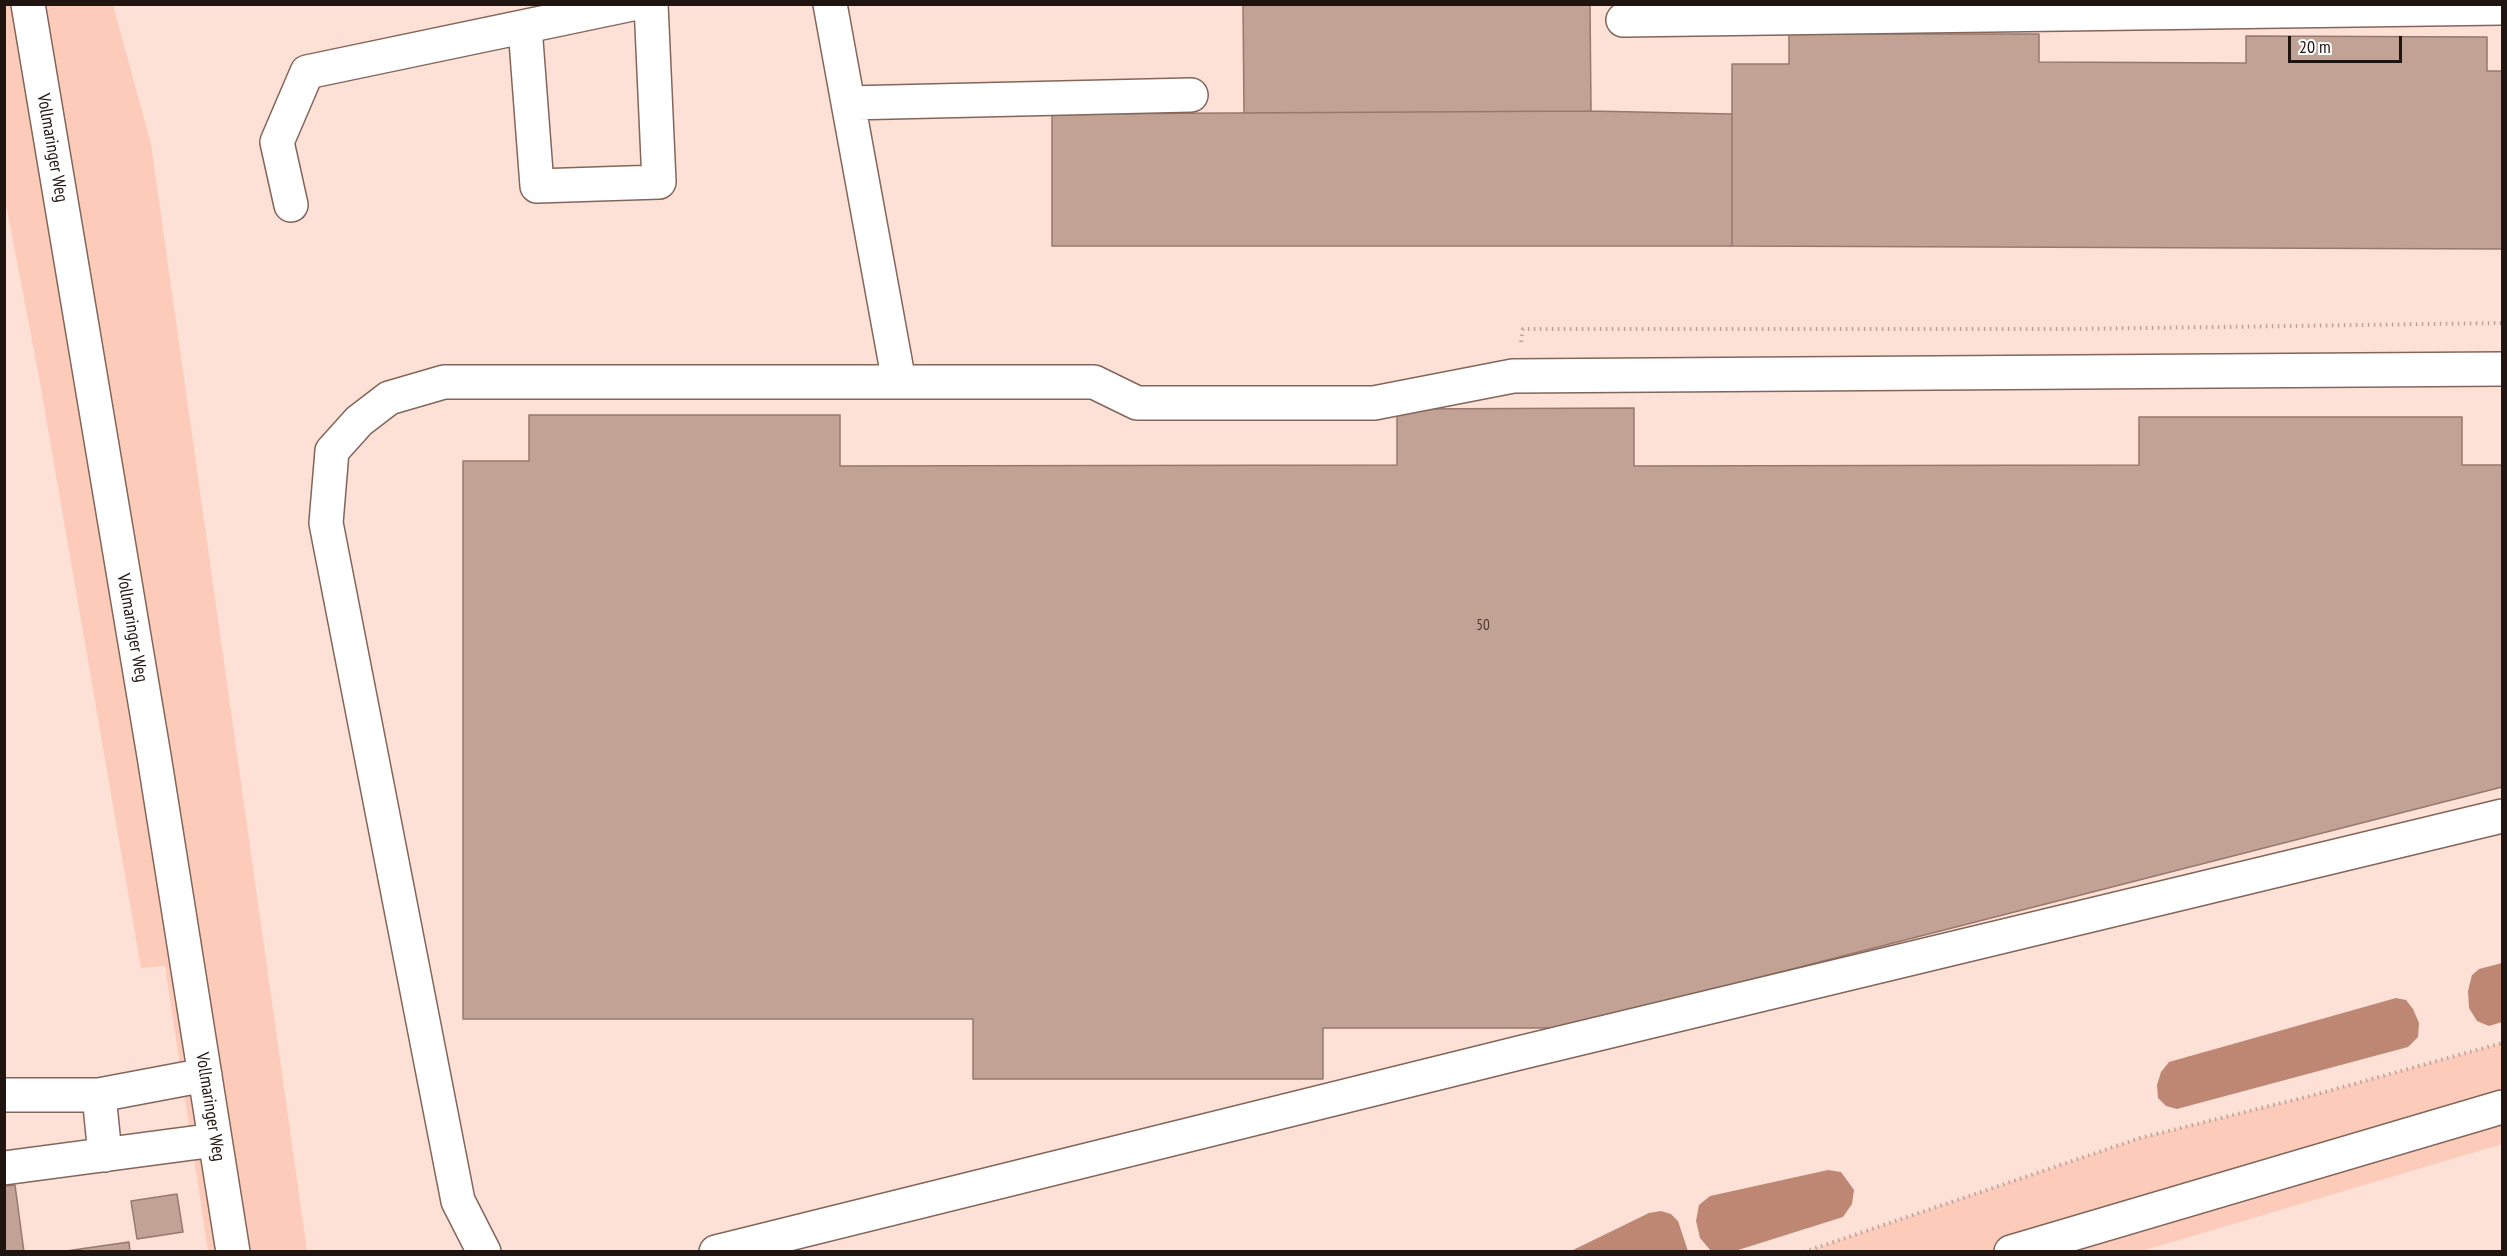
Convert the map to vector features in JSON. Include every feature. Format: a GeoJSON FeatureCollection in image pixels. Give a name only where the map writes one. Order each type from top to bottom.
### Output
{"type":"FeatureCollection","features":[{"type":"Feature","properties":{"kind":"street","name":"Vollmaringer Weg"},"geometry":{"type":"LineString","coordinates":[[28,4],[154,756],[233,1251]]}},
{"type":"Feature","properties":{"kind":"street"},"geometry":{"type":"LineString","coordinates":[[291,206],[277,142],[307,72],[632,4]]}},
{"type":"Feature","properties":{"kind":"street"},"geometry":{"type":"LineString","coordinates":[[525,27],[537,186],[659,182],[651,4]]}},
{"type":"Feature","properties":{"kind":"street"},"geometry":{"type":"LineString","coordinates":[[830,4],[899,382]]}},
{"type":"Feature","properties":{"kind":"street"},"geometry":{"type":"LineString","coordinates":[[1623,20],[2502,8]]}},
{"type":"Feature","properties":{"kind":"street"},"geometry":{"type":"LineString","coordinates":[[848,103],[1191,95]]}},
{"type":"Feature","properties":{"kind":"street"},"geometry":{"type":"LineString","coordinates":[[484,1251],[458,1201],[326,523],[332,451],[359,421],[389,398],[444,382],[1094,382],[1137,403],[1374,403],[1513,376],[2502,369]]}},
{"type":"Feature","properties":{"kind":"street"},"geometry":{"type":"LineString","coordinates":[[716,1251],[1508,1056],[2502,816]]}},
{"type":"Feature","properties":{"kind":"street"},"geometry":{"type":"LineString","coordinates":[[4,1095],[99,1095],[205,1075]]}},
{"type":"Feature","properties":{"kind":"street"},"geometry":{"type":"LineString","coordinates":[[99,1095],[105,1155]]}},
{"type":"Feature","properties":{"kind":"street"},"geometry":{"type":"LineString","coordinates":[[2011,1251],[2502,1107]]}},
{"type":"Feature","properties":{"kind":"street"},"geometry":{"type":"LineString","coordinates":[[4,1168],[215,1140]]}},
{"type":"Feature","properties":{"kind":"path"},"geometry":{"type":"LineString","coordinates":[[1513,376],[1523,329],[2075,329],[2502,323]]}},
{"type":"Feature","properties":{"kind":"path"},"geometry":{"type":"LineString","coordinates":[[1804,1251],[2140,1138],[2310,1096],[2502,1043]]}},
{"type":"Feature","properties":{"kind":"shaded area"},"geometry":{"type":"Polygon","coordinates":[[[4,5],[113,5],[151,144],[307,1251],[208,1251],[165,966],[141,968],[39,377],[5,199],[4,5]]]}},
{"type":"Feature","properties":{"kind":"shaded area"},"geometry":{"type":"Polygon","coordinates":[[[2502,963],[2502,1022],[2489,1026],[2477,1021],[2469,1008],[2468,991],[2472,975],[2479,969],[2502,963]]]}},
{"type":"Feature","properties":{"kind":"shaded area"},"geometry":{"type":"Polygon","coordinates":[[[2396,998],[2406,1000],[2419,1023],[2418,1037],[2408,1047],[2177,1109],[2166,1106],[2158,1098],[2157,1085],[2161,1072],[2169,1062],[2396,998]]]}},
{"type":"Feature","properties":{"kind":"shaded area"},"geometry":{"type":"Polygon","coordinates":[[[2502,1043],[2502,1144],[2142,1251],[1804,1252],[2140,1138],[2310,1096],[2502,1043]]]}},
{"type":"Feature","properties":{"kind":"shaded area"},"geometry":{"type":"Polygon","coordinates":[[[1828,1170],[1841,1172],[1854,1190],[1852,1204],[1843,1217],[1735,1251],[1711,1251],[1700,1238],[1696,1221],[1699,1205],[1710,1196],[1828,1170]]]}},
{"type":"Feature","properties":{"kind":"shaded area"},"geometry":{"type":"Polygon","coordinates":[[[1661,1211],[1671,1214],[1678,1221],[1688,1251],[1571,1251],[1649,1213],[1661,1211]]]}},
{"type":"Feature","properties":{"kind":"building"},"geometry":{"type":"Polygon","coordinates":[[[1243,4],[1590,4],[1591,111],[1244,113],[1243,4]]]}},
{"type":"Feature","properties":{"kind":"building"},"geometry":{"type":"Polygon","coordinates":[[[1789,34],[2039,34],[2039,62],[2246,63],[2246,36],[2487,37],[2487,71],[2502,71],[2502,249],[1732,246],[1732,64],[1789,64],[1789,34]]]}},
{"type":"Feature","properties":{"kind":"building"},"geometry":{"type":"Polygon","coordinates":[[[1591,111],[1732,114],[1732,246],[1052,246],[1052,114],[1591,111]]]}},
{"type":"Feature","properties":{"kind":"building"},"geometry":{"type":"Polygon","coordinates":[[[1634,408],[1634,466],[2139,465],[2139,417],[2462,417],[2462,465],[2502,465],[2502,787],[1562,1028],[1323,1028],[1323,1079],[973,1079],[973,1019],[463,1019],[463,461],[529,461],[529,415],[840,415],[840,466],[1397,465],[1397,409],[1634,408]]]}},
{"type":"Feature","properties":{"kind":"building"},"geometry":{"type":"Polygon","coordinates":[[[15,1185],[24,1252],[4,1252],[4,1186],[15,1185]]]}},
{"type":"Feature","properties":{"kind":"building"},"geometry":{"type":"Polygon","coordinates":[[[177,1194],[183,1232],[137,1239],[131,1201],[177,1194]]]}},
{"type":"Feature","properties":{"kind":"building"},"geometry":{"type":"Polygon","coordinates":[[[129,1242],[130,1252],[59,1252],[129,1242]]]}}]}
